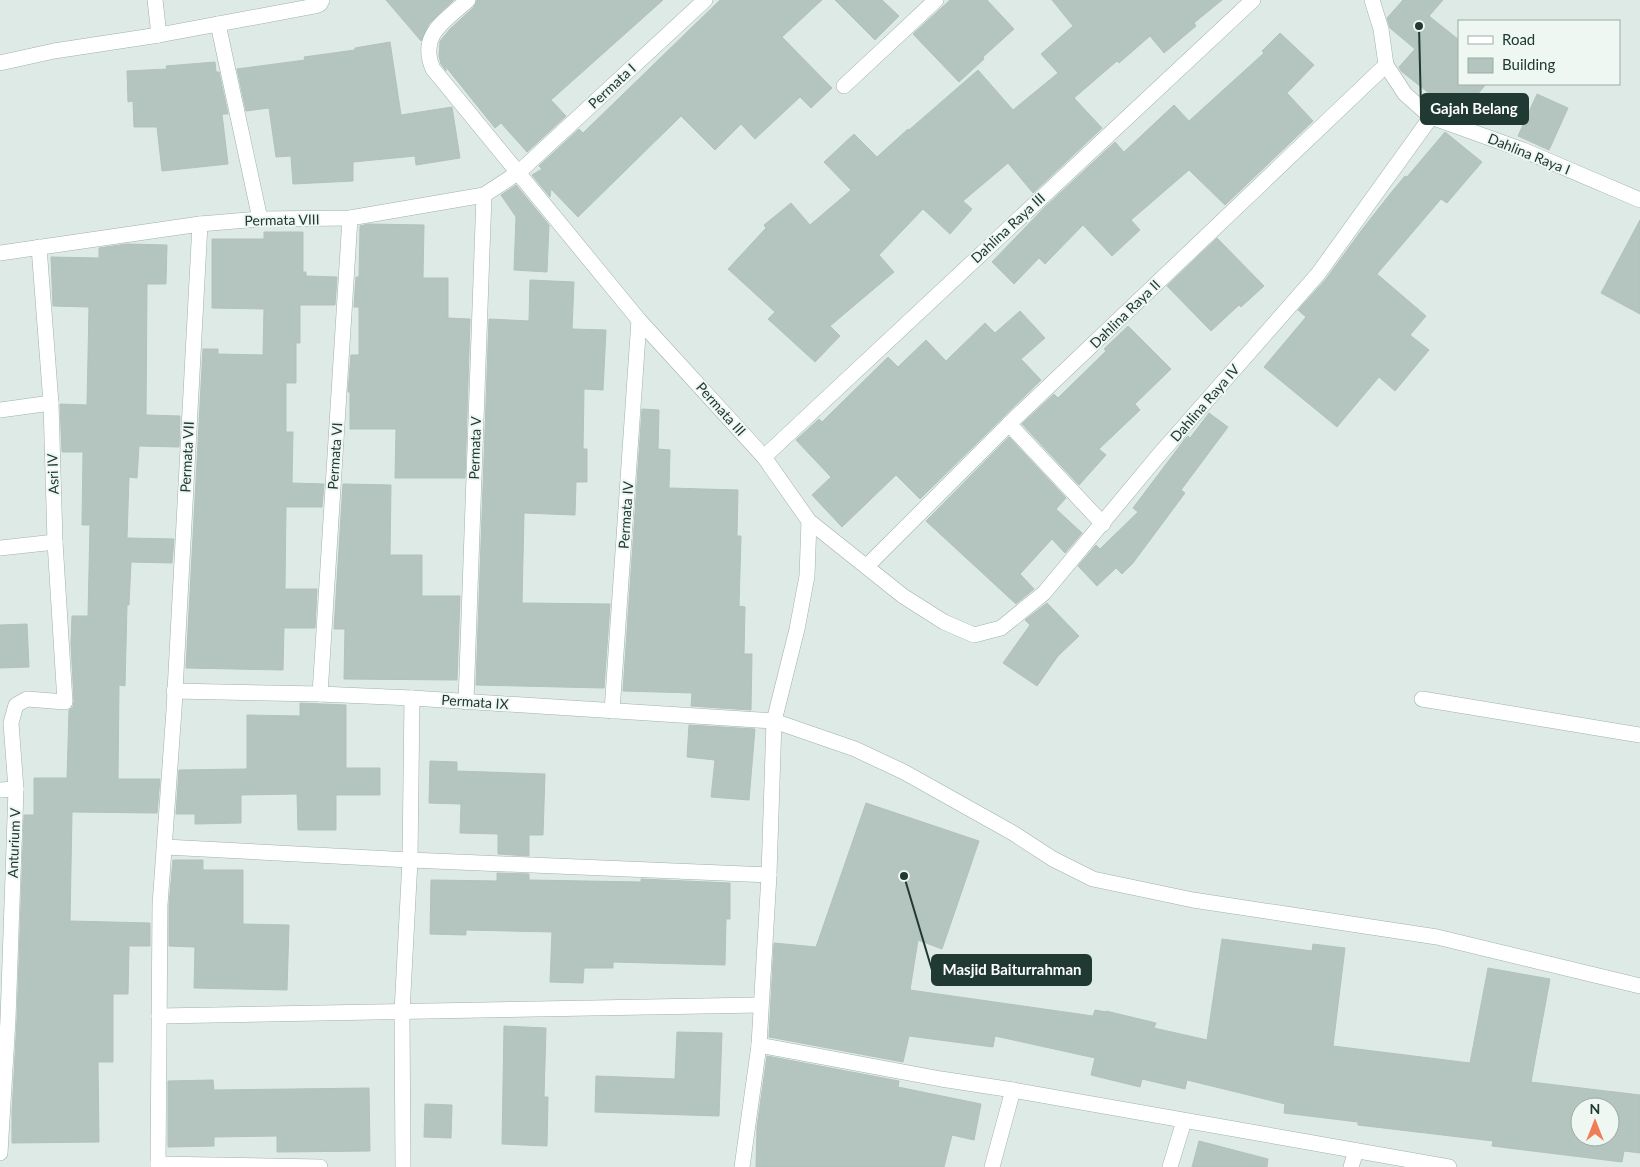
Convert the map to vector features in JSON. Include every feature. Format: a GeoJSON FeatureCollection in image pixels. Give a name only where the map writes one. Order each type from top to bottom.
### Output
{"type":"FeatureCollection","features":[{"type":"Feature","properties":{"kind":"street"},"geometry":{"type":"LineString","coordinates":[[155,0],[159,35]]}},
{"type":"Feature","properties":{"kind":"street"},"geometry":{"type":"LineString","coordinates":[[0,63],[54,51],[159,35],[316,6],[322,0]]}},
{"type":"Feature","properties":{"kind":"street","name":"Permata III"},"geometry":{"type":"LineString","coordinates":[[468,0],[437,28],[431,38],[427,49],[433,70],[519,172],[639,320],[764,457],[809,521],[903,596],[944,622]]}},
{"type":"Feature","properties":{"kind":"street","name":"Permata I"},"geometry":{"type":"LineString","coordinates":[[519,172],[705,0]]}},
{"type":"Feature","properties":{"kind":"street"},"geometry":{"type":"LineString","coordinates":[[844,86],[936,0]]}},
{"type":"Feature","properties":{"kind":"street","name":"Dahlina Raya III"},"geometry":{"type":"LineString","coordinates":[[764,457],[1253,0]]}},
{"type":"Feature","properties":{"kind":"street","name":"Dahlina Raya I"},"geometry":{"type":"LineString","coordinates":[[1372,0],[1381,29],[1386,66],[1405,94],[1431,117],[1523,150],[1640,200]]}},
{"type":"Feature","properties":{"kind":"street"},"geometry":{"type":"LineString","coordinates":[[218,24],[260,219]]}},
{"type":"Feature","properties":{"kind":"street","name":"Dahlina Raya II"},"geometry":{"type":"LineString","coordinates":[[867,566],[1009,424],[1386,66]]}},
{"type":"Feature","properties":{"kind":"street","name":"Dahlina Raya IV"},"geometry":{"type":"LineString","coordinates":[[944,622],[974,635],[1001,628],[1044,593],[1158,456],[1318,274],[1431,117]]}},
{"type":"Feature","properties":{"kind":"street","name":"Permata VIII"},"geometry":{"type":"LineString","coordinates":[[0,253],[200,224],[260,219],[350,218],[484,195],[519,172]]}},
{"type":"Feature","properties":{"kind":"street","name":"Permata V"},"geometry":{"type":"LineString","coordinates":[[466,702],[484,195]]}},
{"type":"Feature","properties":{"kind":"street","name":"Permata VI"},"geometry":{"type":"LineString","coordinates":[[320,694],[350,218]]}},
{"type":"Feature","properties":{"kind":"street","name":"Permata VII"},"geometry":{"type":"LineString","coordinates":[[158,1166],[160,905],[165,847],[200,224]]}},
{"type":"Feature","properties":{"kind":"street","name":"Asri IV"},"geometry":{"type":"LineString","coordinates":[[39,247],[51,403],[55,542],[65,702]]}},
{"type":"Feature","properties":{"kind":"street","name":"Permata IV"},"geometry":{"type":"LineString","coordinates":[[612,711],[639,320]]}},
{"type":"Feature","properties":{"kind":"street"},"geometry":{"type":"LineString","coordinates":[[0,410],[51,403]]}},
{"type":"Feature","properties":{"kind":"street"},"geometry":{"type":"LineString","coordinates":[[1009,424],[1103,524]]}},
{"type":"Feature","properties":{"kind":"street"},"geometry":{"type":"LineString","coordinates":[[742,1167],[759,1045],[769,875],[774,721],[797,629],[807,576],[809,521]]}},
{"type":"Feature","properties":{"kind":"street"},"geometry":{"type":"LineString","coordinates":[[0,548],[55,542]]}},
{"type":"Feature","properties":{"kind":"street","name":"Permata IX"},"geometry":{"type":"LineString","coordinates":[[174,691],[412,698],[774,721],[855,749],[904,772],[1004,828],[1053,859],[1093,879],[1193,900],[1437,937],[1640,986]]}},
{"type":"Feature","properties":{"kind":"street"},"geometry":{"type":"LineString","coordinates":[[403,1167],[402,1012],[410,860],[412,698]]}},
{"type":"Feature","properties":{"kind":"street","name":"Anturium V"},"geometry":{"type":"LineString","coordinates":[[0,1154],[5,942],[16,789],[11,723],[16,705],[27,699],[65,702]]}},
{"type":"Feature","properties":{"kind":"street"},"geometry":{"type":"LineString","coordinates":[[1422,699],[1640,735]]}},
{"type":"Feature","properties":{"kind":"street"},"geometry":{"type":"LineString","coordinates":[[0,790],[16,789]]}},
{"type":"Feature","properties":{"kind":"street"},"geometry":{"type":"LineString","coordinates":[[165,847],[410,860],[769,875]]}},
{"type":"Feature","properties":{"kind":"street"},"geometry":{"type":"LineString","coordinates":[[159,1016],[760,1005]]}},
{"type":"Feature","properties":{"kind":"street"},"geometry":{"type":"LineString","coordinates":[[759,1045],[940,1079],[1013,1090],[1450,1167]]}},
{"type":"Feature","properties":{"kind":"street"},"geometry":{"type":"LineString","coordinates":[[992,1167],[1013,1090]]}},
{"type":"Feature","properties":{"kind":"street"},"geometry":{"type":"LineString","coordinates":[[1170,1167],[1184,1121]]}},
{"type":"Feature","properties":{"kind":"street"},"geometry":{"type":"LineString","coordinates":[[1351,1167],[1356,1151]]}},
{"type":"Feature","properties":{"kind":"street"},"geometry":{"type":"LineString","coordinates":[[158,1166],[320,1167]]}},
{"type":"Feature","properties":{"kind":"building"},"geometry":{"type":"Polygon","coordinates":[[[386,0],[454,0],[429,24],[421,41],[386,0]]]}},
{"type":"Feature","properties":{"kind":"building"},"geometry":{"type":"Polygon","coordinates":[[[477,0],[663,0],[551,100],[566,116],[527,152],[501,123],[495,128],[446,67],[446,71],[441,64],[439,56],[440,41],[474,7],[477,0]]]}},
{"type":"Feature","properties":{"kind":"building"},"geometry":{"type":"Polygon","coordinates":[[[720,0],[822,0],[782,37],[832,88],[811,108],[800,97],[755,139],[741,124],[715,150],[681,116],[578,217],[551,189],[550,197],[532,175],[542,169],[539,166],[579,129],[583,133],[720,0]]]}},
{"type":"Feature","properties":{"kind":"building"},"geometry":{"type":"Polygon","coordinates":[[[835,0],[882,0],[899,16],[875,40],[835,0]]]}},
{"type":"Feature","properties":{"kind":"building"},"geometry":{"type":"Polygon","coordinates":[[[950,0],[987,0],[1014,29],[959,82],[913,34],[950,0]]]}},
{"type":"Feature","properties":{"kind":"building"},"geometry":{"type":"Polygon","coordinates":[[[1052,0],[1222,0],[1194,23],[1196,26],[1164,53],[1150,36],[1074,98],[1102,128],[1033,193],[1008,163],[963,201],[972,209],[950,234],[923,209],[879,255],[894,272],[830,326],[840,336],[815,362],[768,319],[775,312],[728,269],[766,228],[764,225],[791,203],[810,225],[851,190],[824,162],[854,134],[877,157],[978,70],[1013,110],[1058,73],[1041,54],[1073,26],[1052,0]]]}},
{"type":"Feature","properties":{"kind":"building"},"geometry":{"type":"Polygon","coordinates":[[[1403,0],[1443,0],[1429,16],[1458,39],[1458,85],[1485,85],[1459,117],[1401,71],[1399,67],[1415,49],[1390,28],[1387,18],[1403,0]]]}},
{"type":"Feature","properties":{"kind":"building"},"geometry":{"type":"Polygon","coordinates":[[[1280,33],[1314,65],[1287,93],[1313,121],[1225,205],[1189,170],[1131,220],[1140,230],[1112,256],[1083,225],[1045,264],[1039,258],[1014,284],[992,262],[1044,208],[1115,142],[1124,152],[1174,105],[1189,121],[1264,53],[1262,51],[1280,33]]]}},
{"type":"Feature","properties":{"kind":"building"},"geometry":{"type":"Polygon","coordinates":[[[390,42],[401,115],[452,107],[460,158],[416,165],[415,156],[353,162],[353,181],[293,184],[291,156],[276,157],[269,108],[246,111],[237,69],[305,60],[304,57],[355,50],[355,48],[390,42]]]}},
{"type":"Feature","properties":{"kind":"building"},"geometry":{"type":"Polygon","coordinates":[[[215,62],[228,114],[222,114],[228,164],[162,171],[157,127],[134,127],[133,101],[128,102],[127,71],[167,69],[166,66],[215,62]]]}},
{"type":"Feature","properties":{"kind":"building"},"geometry":{"type":"Polygon","coordinates":[[[1537,94],[1568,108],[1549,150],[1518,136],[1537,94]]]}},
{"type":"Feature","properties":{"kind":"building"},"geometry":{"type":"Polygon","coordinates":[[[1445,132],[1482,162],[1447,203],[1441,199],[1377,274],[1426,316],[1410,335],[1429,350],[1395,391],[1379,377],[1337,427],[1264,367],[1306,317],[1298,310],[1326,279],[1390,194],[1445,132]]]}},
{"type":"Feature","properties":{"kind":"building"},"geometry":{"type":"Polygon","coordinates":[[[516,185],[549,225],[547,272],[514,270],[516,217],[501,195],[516,185]]]}},
{"type":"Feature","properties":{"kind":"building"},"geometry":{"type":"Polygon","coordinates":[[[1640,220],[1640,314],[1601,293],[1640,220]]]}},
{"type":"Feature","properties":{"kind":"building"},"geometry":{"type":"Polygon","coordinates":[[[368,224],[424,225],[423,278],[448,278],[448,318],[470,319],[465,478],[395,478],[396,429],[350,429],[350,392],[348,392],[351,355],[359,355],[359,307],[354,307],[356,277],[359,277],[360,226],[368,224]]]}},
{"type":"Feature","properties":{"kind":"building"},"geometry":{"type":"Polygon","coordinates":[[[264,232],[303,232],[303,272],[306,272],[306,276],[337,277],[335,305],[300,305],[300,343],[296,343],[296,383],[286,383],[286,432],[293,432],[292,483],[324,484],[322,507],[286,507],[285,589],[317,589],[315,628],[284,628],[283,670],[186,668],[203,349],[218,349],[218,354],[263,355],[264,309],[212,308],[212,239],[264,239],[264,232]]]}},
{"type":"Feature","properties":{"kind":"building"},"geometry":{"type":"Polygon","coordinates":[[[1217,238],[1264,286],[1241,307],[1239,305],[1211,331],[1167,286],[1217,238]]]}},
{"type":"Feature","properties":{"kind":"building"},"geometry":{"type":"Polygon","coordinates":[[[127,244],[167,245],[166,284],[147,284],[146,415],[180,416],[179,447],[139,446],[137,478],[129,477],[127,538],[174,539],[172,563],[131,562],[129,605],[127,605],[125,686],[119,685],[118,779],[160,779],[157,813],[72,812],[70,921],[150,923],[150,946],[129,946],[128,994],[113,994],[113,1062],[98,1062],[99,1142],[12,1143],[24,815],[34,815],[34,778],[67,778],[69,710],[73,707],[74,701],[71,643],[72,616],[88,616],[90,525],[82,525],[83,452],[62,452],[60,404],[87,405],[89,307],[53,306],[51,257],[99,258],[99,248],[127,244]]]}},
{"type":"Feature","properties":{"kind":"building"},"geometry":{"type":"Polygon","coordinates":[[[530,280],[574,282],[572,329],[606,330],[603,390],[584,389],[583,449],[587,449],[587,482],[576,482],[575,515],[524,513],[522,603],[610,604],[604,688],[476,685],[489,319],[529,321],[530,280]]]}},
{"type":"Feature","properties":{"kind":"building"},"geometry":{"type":"Polygon","coordinates":[[[1020,311],[1045,338],[1021,359],[1041,380],[920,499],[896,475],[842,527],[812,495],[831,477],[796,440],[819,419],[822,422],[888,357],[898,367],[926,340],[946,361],[985,323],[995,333],[1020,311]]]}},
{"type":"Feature","properties":{"kind":"building"},"geometry":{"type":"Polygon","coordinates":[[[1128,326],[1171,369],[1135,404],[1140,410],[1099,449],[1106,455],[1079,485],[1022,424],[1054,394],[1058,398],[1106,351],[1104,349],[1128,326]]]}},
{"type":"Feature","properties":{"kind":"building"},"geometry":{"type":"Polygon","coordinates":[[[642,409],[659,410],[658,449],[670,450],[669,488],[738,490],[737,536],[741,536],[739,606],[745,607],[744,654],[752,654],[751,710],[691,706],[692,693],[623,691],[642,409]]]}},
{"type":"Feature","properties":{"kind":"building"},"geometry":{"type":"Polygon","coordinates":[[[1209,413],[1228,427],[1181,490],[1185,493],[1133,563],[1122,574],[1116,568],[1097,586],[1078,566],[1096,545],[1100,549],[1138,512],[1133,508],[1185,439],[1188,436],[1190,438],[1209,413]]]}},
{"type":"Feature","properties":{"kind":"building"},"geometry":{"type":"Polygon","coordinates":[[[1009,437],[1066,498],[1056,509],[1082,533],[1065,553],[1052,539],[1020,574],[1034,589],[1016,604],[926,521],[1009,437]]]}},
{"type":"Feature","properties":{"kind":"building"},"geometry":{"type":"Polygon","coordinates":[[[343,484],[391,485],[390,555],[422,555],[422,596],[460,596],[457,680],[344,679],[345,629],[334,629],[343,484]]]}},
{"type":"Feature","properties":{"kind":"building"},"geometry":{"type":"Polygon","coordinates":[[[1047,603],[1079,636],[1058,656],[1037,686],[1003,663],[1030,625],[1025,620],[1047,603]]]}},
{"type":"Feature","properties":{"kind":"building"},"geometry":{"type":"Polygon","coordinates":[[[27,624],[29,667],[0,668],[0,625],[27,624]]]}},
{"type":"Feature","properties":{"kind":"building"},"geometry":{"type":"Polygon","coordinates":[[[300,703],[346,705],[346,768],[380,768],[380,795],[336,795],[336,830],[298,830],[297,794],[241,795],[241,823],[195,824],[195,814],[176,814],[179,770],[247,769],[247,715],[300,716],[300,703]]]}},
{"type":"Feature","properties":{"kind":"building"},"geometry":{"type":"Polygon","coordinates":[[[689,725],[755,729],[749,800],[711,797],[715,760],[687,757],[689,725]]]}},
{"type":"Feature","properties":{"kind":"building"},"geometry":{"type":"Polygon","coordinates":[[[430,761],[457,762],[457,771],[545,774],[543,835],[529,835],[529,856],[498,854],[498,834],[460,833],[461,804],[429,803],[430,761]]]}},
{"type":"Feature","properties":{"kind":"building"},"geometry":{"type":"Polygon","coordinates":[[[866,803],[979,841],[942,949],[918,940],[910,990],[1093,1016],[1095,1010],[1106,1011],[1156,1023],[1154,1028],[1207,1040],[1222,939],[1312,951],[1313,944],[1345,948],[1333,1046],[1470,1063],[1488,968],[1550,979],[1531,1082],[1640,1095],[1640,1153],[1624,1151],[1622,1162],[1492,1146],[1493,1141],[1358,1125],[1358,1122],[1284,1113],[1285,1104],[1187,1080],[1185,1089],[1142,1079],[1140,1087],[1091,1075],[1095,1058],[995,1036],[993,1047],[909,1036],[903,1062],[769,1037],[774,943],[816,947],[866,803]]]}},
{"type":"Feature","properties":{"kind":"building"},"geometry":{"type":"Polygon","coordinates":[[[173,860],[203,860],[203,870],[243,870],[243,924],[289,925],[287,990],[194,988],[195,947],[169,946],[169,905],[173,860]]]}},
{"type":"Feature","properties":{"kind":"building"},"geometry":{"type":"Polygon","coordinates":[[[497,873],[529,874],[529,880],[641,882],[641,879],[730,883],[730,919],[726,919],[725,965],[613,962],[613,968],[584,968],[583,983],[550,982],[552,932],[466,930],[466,935],[430,934],[431,880],[497,881],[497,873]]]}},
{"type":"Feature","properties":{"kind":"building"},"geometry":{"type":"Polygon","coordinates":[[[504,1026],[546,1028],[544,1097],[548,1097],[547,1146],[502,1144],[504,1026]]]}},
{"type":"Feature","properties":{"kind":"building"},"geometry":{"type":"Polygon","coordinates":[[[677,1032],[722,1033],[719,1116],[595,1112],[596,1076],[675,1079],[677,1032]]]}},
{"type":"Feature","properties":{"kind":"building"},"geometry":{"type":"Polygon","coordinates":[[[767,1056],[899,1081],[898,1087],[981,1104],[974,1140],[952,1135],[944,1167],[756,1167],[757,1127],[767,1056]]]}},
{"type":"Feature","properties":{"kind":"building"},"geometry":{"type":"Polygon","coordinates":[[[213,1080],[214,1090],[369,1088],[370,1151],[277,1152],[277,1136],[214,1137],[214,1146],[168,1147],[168,1081],[213,1080]]]}},
{"type":"Feature","properties":{"kind":"building"},"geometry":{"type":"Polygon","coordinates":[[[425,1104],[452,1105],[451,1138],[424,1137],[425,1104]]]}},
{"type":"Feature","properties":{"kind":"building"},"geometry":{"type":"Polygon","coordinates":[[[1199,1141],[1268,1159],[1267,1167],[1192,1167],[1199,1141]]]}},
{"type":"Feature","properties":{"kind":"place","name":"Gajah Belang"},"geometry":{"type":"Point","coordinates":[1419,26]}},
{"type":"Feature","properties":{"kind":"place","name":"Masjid Baiturrahman"},"geometry":{"type":"Point","coordinates":[904,876]}}]}
